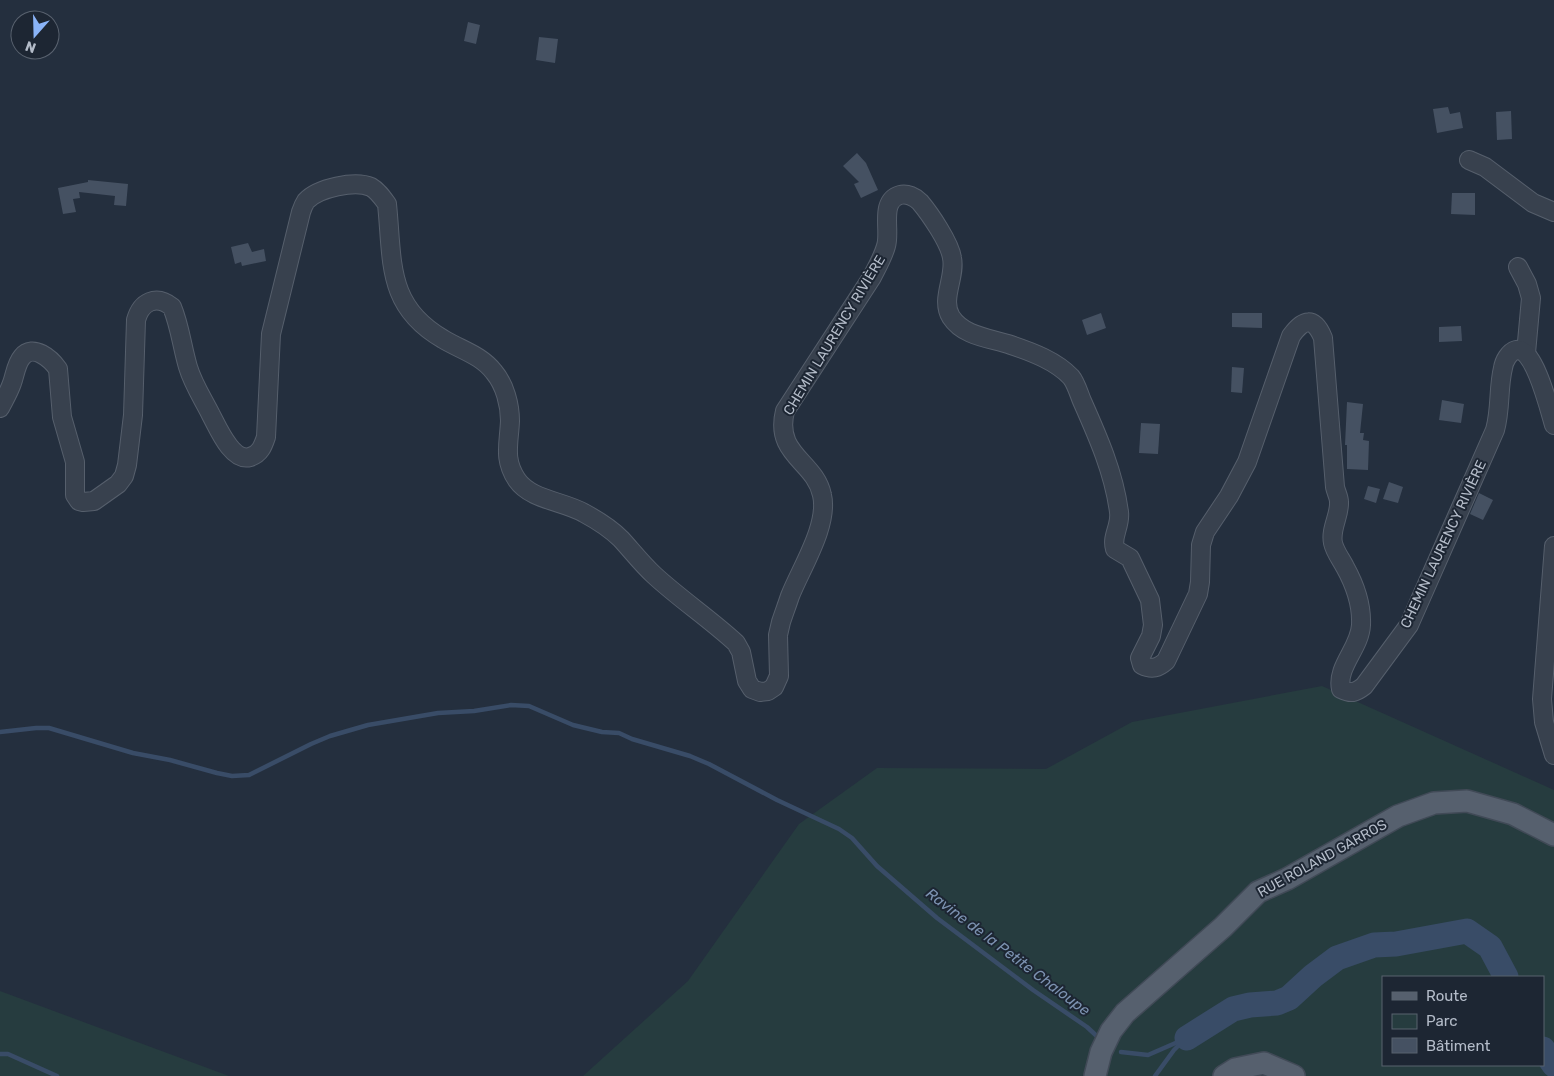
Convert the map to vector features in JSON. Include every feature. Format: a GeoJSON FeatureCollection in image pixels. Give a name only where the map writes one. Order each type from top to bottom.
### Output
{"type":"FeatureCollection","features":[{"type":"Feature","properties":{"kind":"main road","name":"RUE ROLAND GARROS"},"geometry":{"type":"LineString","coordinates":[[1095,1076],[1101,1052],[1111,1031],[1125,1012],[1223,927],[1258,892],[1287,879],[1398,816],[1434,804],[1467,801],[1512,814],[1554,835]]}},
{"type":"Feature","properties":{"kind":"main road"},"geometry":{"type":"LineString","coordinates":[[1224,1076],[1235,1069],[1264,1063],[1294,1076]]}},
{"type":"Feature","properties":{"kind":"street"},"geometry":{"type":"LineString","coordinates":[[1469,160],[1493,173],[1533,204],[1554,212]]}},
{"type":"Feature","properties":{"kind":"street","name":"CHEMIN LAURENCY RIVIÈRE"},"geometry":{"type":"LineString","coordinates":[[0,408],[23,356],[30,352],[38,352],[54,363],[58,369],[62,417],[75,462],[75,495],[79,501],[94,501],[118,484],[124,476],[128,465],[135,380],[136,320],[138,312],[145,304],[152,301],[159,302],[168,304],[172,308],[188,368],[196,388],[228,444],[236,454],[246,458],[255,456],[262,449],[266,437],[271,334],[301,212],[306,202],[318,193],[341,186],[358,184],[370,187],[380,194],[387,204],[396,286],[402,301],[410,312],[438,336],[483,360],[495,372],[505,391],[510,420],[507,452],[510,468],[518,482],[530,492],[582,512],[614,534],[661,581],[736,643],[741,652],[747,681],[752,688],[760,692],[768,691],[774,687],[779,676],[778,635],[781,622],[824,510],[822,494],[817,481],[786,442],[782,432],[785,411],[872,277],[881,260],[889,234],[887,213],[889,205],[894,198],[908,194],[919,201],[947,243],[952,257],[947,301],[949,312],[955,322],[966,331],[1010,344],[1049,361],[1072,379],[1091,420],[1116,490],[1120,515],[1113,538],[1114,544],[1119,552],[1130,558],[1150,600],[1153,625],[1151,636],[1140,658],[1142,665],[1149,668],[1159,668],[1166,661],[1198,594],[1200,582],[1200,545],[1205,532],[1229,496],[1247,462],[1291,336],[1298,326],[1306,322],[1320,328],[1323,338],[1335,487],[1339,503],[1332,541],[1357,594],[1361,611],[1361,627],[1358,641],[1341,674],[1339,682],[1341,689],[1349,693],[1356,692],[1364,686],[1409,625],[1495,430],[1499,415],[1503,368],[1506,359],[1515,350],[1526,353]]}},
{"type":"Feature","properties":{"kind":"street"},"geometry":{"type":"LineString","coordinates":[[1518,267],[1528,284],[1531,298],[1526,353],[1533,362],[1554,425]]}},
{"type":"Feature","properties":{"kind":"street"},"geometry":{"type":"LineString","coordinates":[[1554,546],[1542,699],[1544,722],[1554,755]]}},
{"type":"Feature","properties":{"kind":"green space"},"geometry":{"type":"Polygon","coordinates":[[[1322,686],[1554,790],[1554,1076],[583,1076],[688,981],[799,824],[877,768],[1046,769],[1132,722],[1322,686]]]}},
{"type":"Feature","properties":{"kind":"green space"},"geometry":{"type":"Polygon","coordinates":[[[0,991],[229,1076],[0,1076],[0,991]]]}},
{"type":"Feature","properties":{"kind":"building"},"geometry":{"type":"Polygon","coordinates":[[[468,22],[480,25],[476,44],[464,41],[468,22]]]}},
{"type":"Feature","properties":{"kind":"building"},"geometry":{"type":"Polygon","coordinates":[[[539,37],[558,39],[555,63],[536,60],[539,37]]]}},
{"type":"Feature","properties":{"kind":"building"},"geometry":{"type":"Polygon","coordinates":[[[1448,107],[1450,114],[1460,112],[1463,128],[1437,133],[1433,109],[1448,107]]]}},
{"type":"Feature","properties":{"kind":"building"},"geometry":{"type":"Polygon","coordinates":[[[1511,111],[1512,139],[1497,140],[1496,112],[1511,111]]]}},
{"type":"Feature","properties":{"kind":"building"},"geometry":{"type":"Polygon","coordinates":[[[857,153],[866,163],[878,190],[861,198],[854,184],[859,182],[843,166],[857,153]]]}},
{"type":"Feature","properties":{"kind":"building"},"geometry":{"type":"Polygon","coordinates":[[[88,180],[128,184],[126,206],[114,205],[115,196],[79,192],[80,198],[73,199],[76,212],[63,214],[58,188],[88,182],[88,180]]]}},
{"type":"Feature","properties":{"kind":"building"},"geometry":{"type":"Polygon","coordinates":[[[1452,193],[1475,193],[1475,215],[1451,214],[1452,193]]]}},
{"type":"Feature","properties":{"kind":"building"},"geometry":{"type":"Polygon","coordinates":[[[248,243],[252,252],[264,249],[266,261],[242,266],[241,262],[235,264],[231,247],[248,243]]]}},
{"type":"Feature","properties":{"kind":"building"},"geometry":{"type":"Polygon","coordinates":[[[1101,313],[1106,328],[1087,335],[1082,320],[1101,313]]]}},
{"type":"Feature","properties":{"kind":"building"},"geometry":{"type":"Polygon","coordinates":[[[1232,313],[1262,313],[1262,328],[1232,327],[1232,313]]]}},
{"type":"Feature","properties":{"kind":"building"},"geometry":{"type":"Polygon","coordinates":[[[1461,326],[1462,341],[1439,342],[1439,327],[1461,326]]]}},
{"type":"Feature","properties":{"kind":"building"},"geometry":{"type":"Polygon","coordinates":[[[1232,367],[1244,368],[1242,393],[1231,392],[1232,367]]]}},
{"type":"Feature","properties":{"kind":"building"},"geometry":{"type":"Polygon","coordinates":[[[1442,400],[1464,404],[1461,423],[1439,420],[1442,400]]]}},
{"type":"Feature","properties":{"kind":"building"},"geometry":{"type":"Polygon","coordinates":[[[1347,402],[1363,404],[1360,433],[1364,433],[1363,440],[1369,441],[1368,470],[1347,469],[1347,445],[1345,445],[1347,402]]]}},
{"type":"Feature","properties":{"kind":"building"},"geometry":{"type":"Polygon","coordinates":[[[1141,423],[1160,424],[1158,454],[1139,453],[1141,423]]]}},
{"type":"Feature","properties":{"kind":"building"},"geometry":{"type":"Polygon","coordinates":[[[1389,482],[1403,487],[1398,503],[1383,499],[1389,482]]]}},
{"type":"Feature","properties":{"kind":"building"},"geometry":{"type":"Polygon","coordinates":[[[1368,486],[1380,489],[1376,503],[1364,499],[1368,486]]]}},
{"type":"Feature","properties":{"kind":"building"},"geometry":{"type":"Polygon","coordinates":[[[1479,493],[1493,500],[1483,520],[1470,514],[1479,493]]]}},
{"type":"Feature","properties":{"kind":"waterway","name":"Ravine de la Petite Chaloupe"},"geometry":{"type":"LineString","coordinates":[[0,732],[49,728],[133,753],[170,760],[232,776],[249,775],[330,736],[368,725],[438,713],[474,711],[511,705],[529,706],[573,725],[602,732],[619,733],[632,739],[690,756],[839,829],[852,838],[877,866],[937,918],[1033,990],[1087,1027],[1101,1040]]}},
{"type":"Feature","properties":{"kind":"waterway"},"geometry":{"type":"LineString","coordinates":[[1187,1038],[1233,1009],[1250,1005],[1277,1003],[1289,998],[1313,976],[1337,958],[1374,945],[1396,944],[1467,931],[1490,947],[1505,976]]}},
{"type":"Feature","properties":{"kind":"waterway","name":"Ravine de la Petite Chaloupe"},"geometry":{"type":"LineString","coordinates":[[1121,1052],[1148,1055],[1187,1038]]}},
{"type":"Feature","properties":{"kind":"waterway"},"geometry":{"type":"LineString","coordinates":[[1155,1076],[1182,1042]]}},
{"type":"Feature","properties":{"kind":"waterway"},"geometry":{"type":"LineString","coordinates":[[1544,1050],[1554,1065]]}},
{"type":"Feature","properties":{"kind":"waterway"},"geometry":{"type":"LineString","coordinates":[[0,1054],[8,1054],[57,1076]]}}]}
